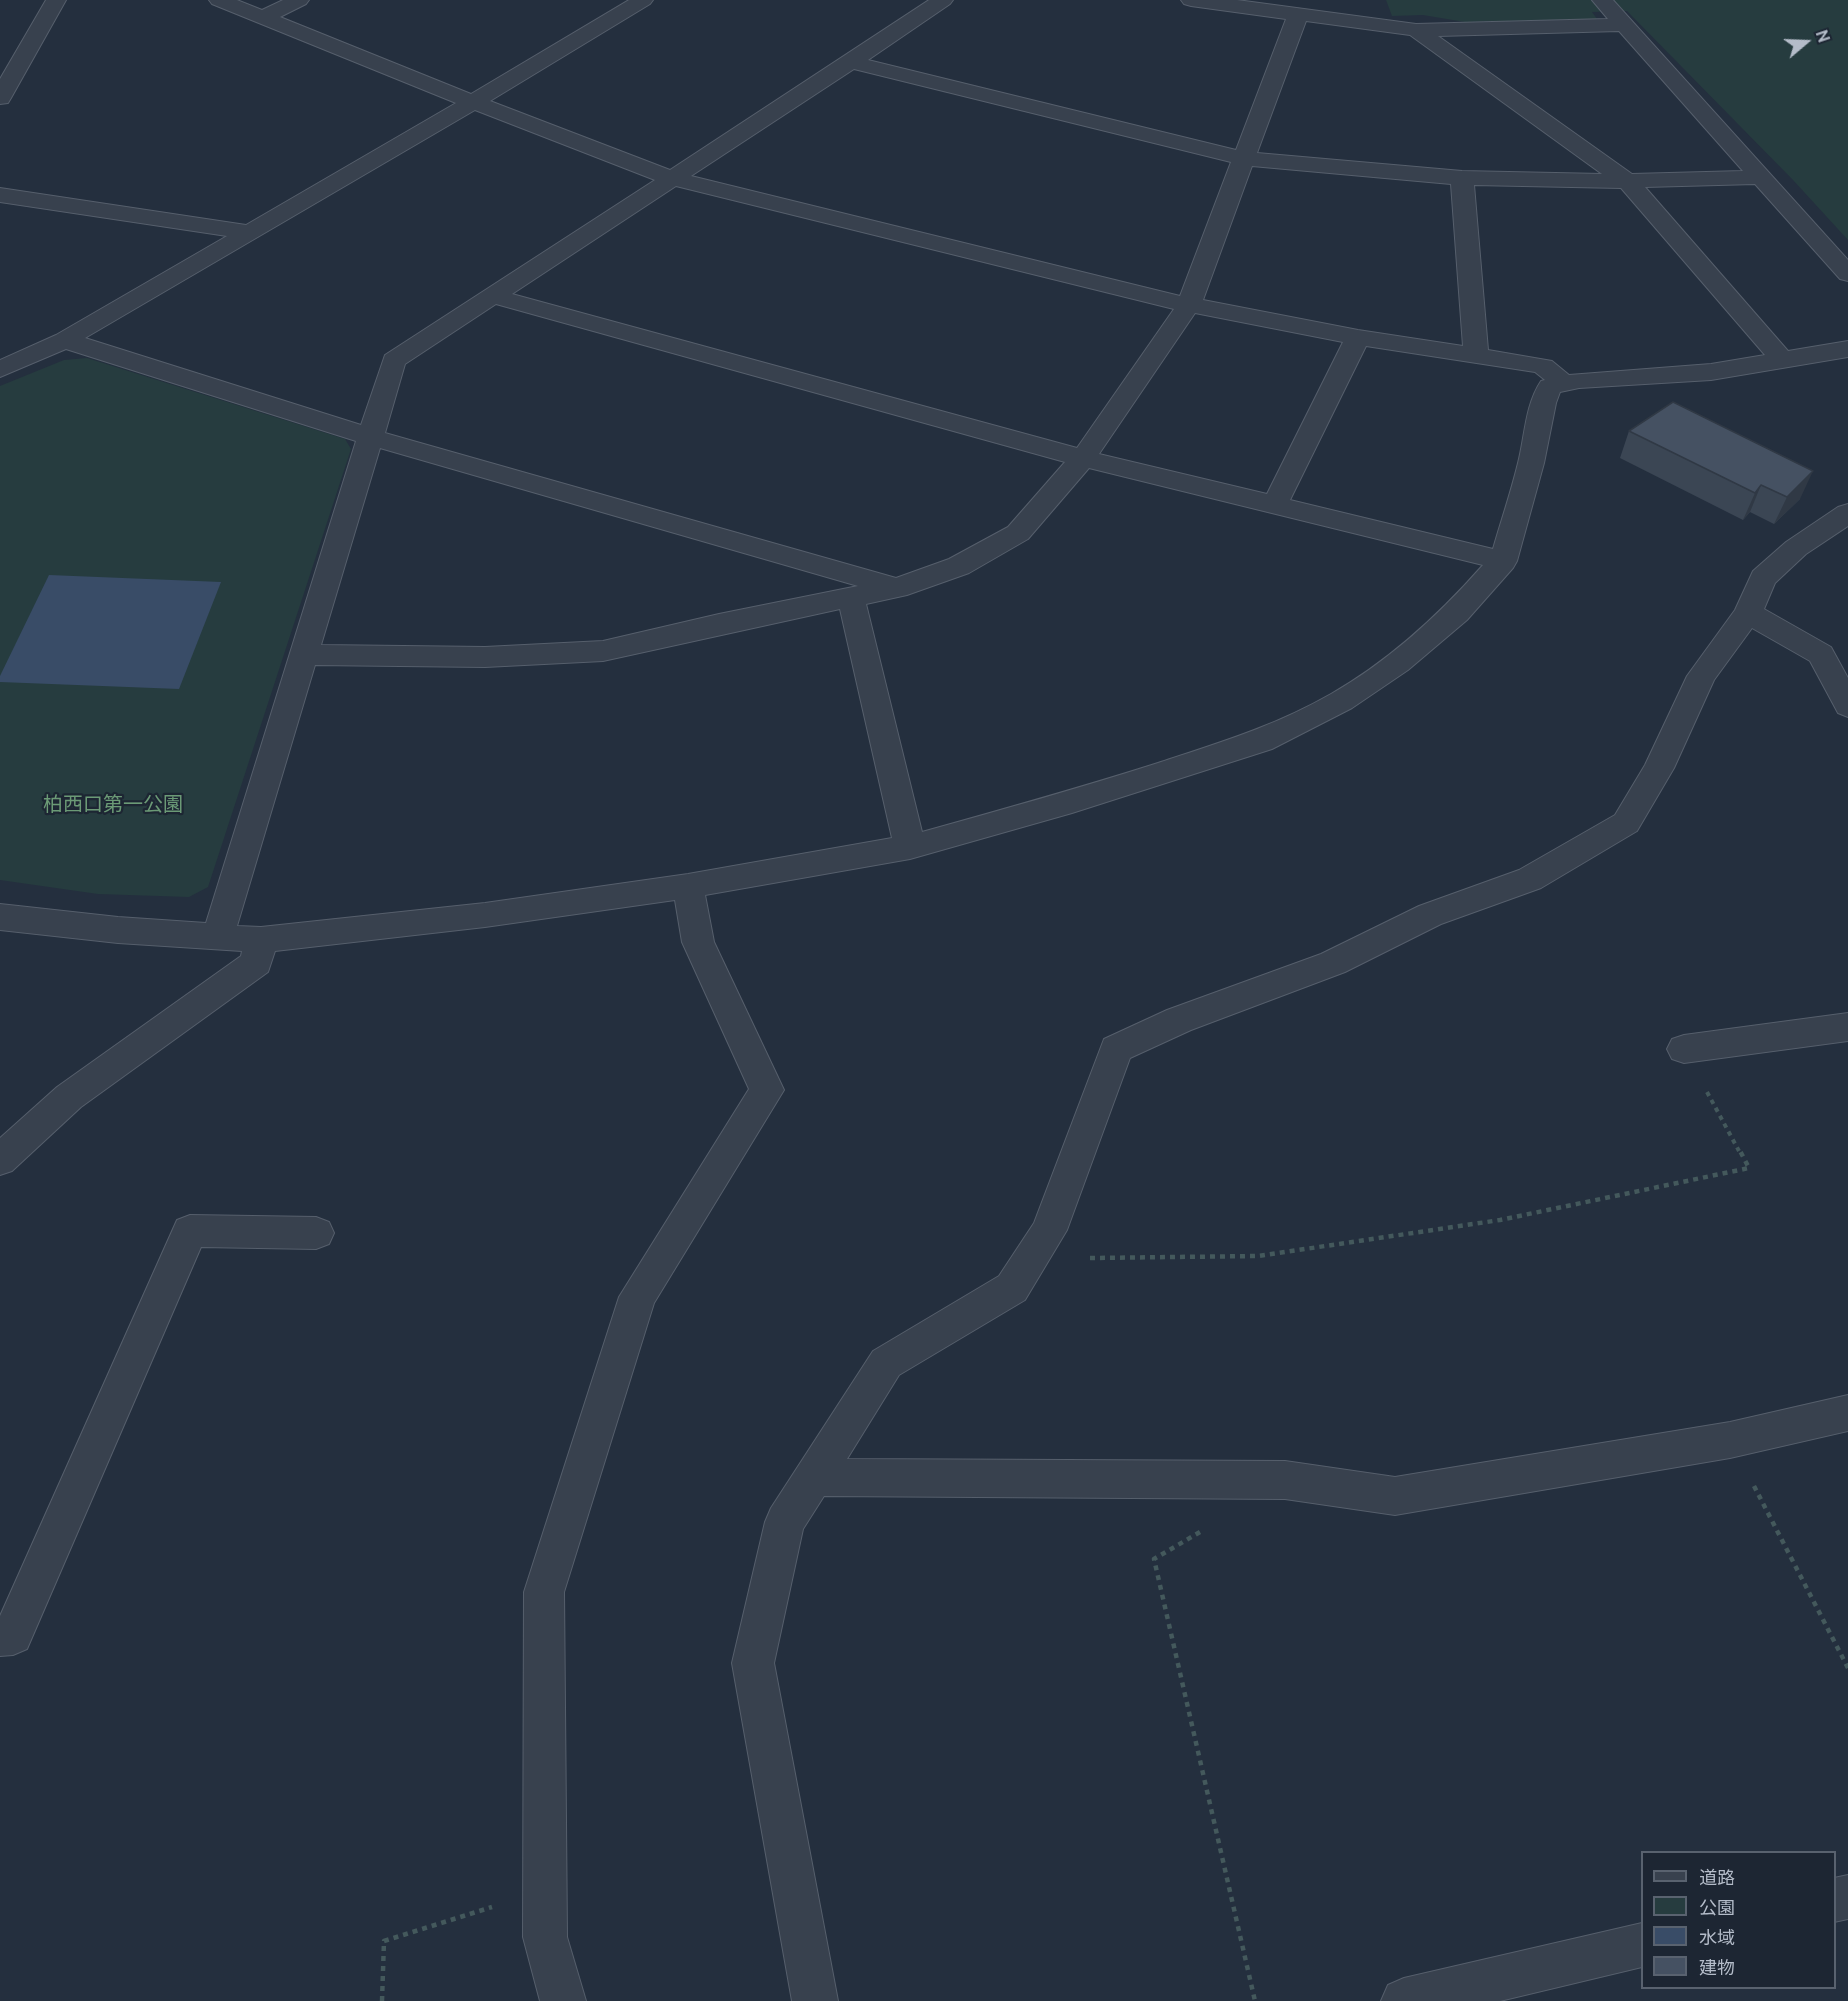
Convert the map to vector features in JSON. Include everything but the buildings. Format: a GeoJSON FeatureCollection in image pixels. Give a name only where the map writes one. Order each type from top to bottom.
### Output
{"type":"FeatureCollection","features":[{"type":"Feature","properties":{"kind":"street"},"geometry":{"type":"LineString","coordinates":[[0,98],[56,0]]}},
{"type":"Feature","properties":{"kind":"street"},"geometry":{"type":"LineString","coordinates":[[219,0],[472,102],[674,179],[1189,305],[1358,337],[1543,366],[1563,382]]}},
{"type":"Feature","properties":{"kind":"street"},"geometry":{"type":"LineString","coordinates":[[262,18],[299,0]]}},
{"type":"Feature","properties":{"kind":"street"},"geometry":{"type":"LineString","coordinates":[[0,369],[64,340],[643,0]]}},
{"type":"Feature","properties":{"kind":"street"},"geometry":{"type":"LineString","coordinates":[[218,936],[394,360],[674,179],[943,0]]}},
{"type":"Feature","properties":{"kind":"street"},"geometry":{"type":"LineString","coordinates":[[1191,0],[1416,30],[1623,25]]}},
{"type":"Feature","properties":{"kind":"street"},"geometry":{"type":"LineString","coordinates":[[1602,0],[1848,274]]}},
{"type":"Feature","properties":{"kind":"street"},"geometry":{"type":"LineString","coordinates":[[304,655],[485,657],[603,651],[719,624],[897,588],[959,566],[1018,533],[1083,458],[1189,305],[1298,14]]}},
{"type":"Feature","properties":{"kind":"street"},"geometry":{"type":"LineString","coordinates":[[1416,30],[1627,180],[1783,361]]}},
{"type":"Feature","properties":{"kind":"street"},"geometry":{"type":"LineString","coordinates":[[851,62],[1245,159],[1462,178],[1627,180],[1759,177]]}},
{"type":"Feature","properties":{"kind":"street"},"geometry":{"type":"LineString","coordinates":[[1462,178],[1476,355]]}},
{"type":"Feature","properties":{"kind":"street"},"geometry":{"type":"LineString","coordinates":[[0,195],[248,232]]}},
{"type":"Feature","properties":{"kind":"street"},"geometry":{"type":"LineString","coordinates":[[493,296],[1083,458],[1503,561]]}},
{"type":"Feature","properties":{"kind":"street"},"geometry":{"type":"LineString","coordinates":[[1274,506],[1358,337]]}},
{"type":"Feature","properties":{"kind":"street"},"geometry":{"type":"LineString","coordinates":[[64,340],[370,437],[897,588]]}},
{"type":"Feature","properties":{"kind":"street"},"geometry":{"type":"LineString","coordinates":[[0,917],[118,930],[261,940],[485,915],[688,886],[910,847],[1072,802],[1261,741],[1342,701],[1398,663],[1457,613],[1503,561],[1531,463],[1543,403],[1550,387],[1563,382],[1711,372],[1848,349]]}},
{"type":"Feature","properties":{"kind":"street"},"geometry":{"type":"LineString","coordinates":[[815,2001],[753,1664],[785,1522],[886,1363],[1012,1288],[1050,1230],[1116,1048],[1179,1020],[1333,963],[1430,915],[1530,879],[1626,823],[1659,768],[1701,676],[1748,613],[1763,578],[1796,548],[1848,513]]}},
{"type":"Feature","properties":{"kind":"street"},"geometry":{"type":"LineString","coordinates":[[851,598],[910,847]]}},
{"type":"Feature","properties":{"kind":"street"},"geometry":{"type":"LineString","coordinates":[[1748,613],[1821,654],[1848,706]]}},
{"type":"Feature","properties":{"kind":"street"},"geometry":{"type":"LineString","coordinates":[[563,2001],[544,1937],[544,1592],[637,1296],[767,1090],[698,942],[688,886]]}},
{"type":"Feature","properties":{"kind":"street"},"geometry":{"type":"LineString","coordinates":[[0,1160],[69,1097],[256,963],[261,940]]}},
{"type":"Feature","properties":{"kind":"street"},"geometry":{"type":"LineString","coordinates":[[1683,1049],[1848,1028]]}},
{"type":"Feature","properties":{"kind":"street"},"geometry":{"type":"LineString","coordinates":[[0,1636],[13,1635],[190,1231],[316,1233]]}},
{"type":"Feature","properties":{"kind":"street"},"geometry":{"type":"LineString","coordinates":[[814,1477],[1285,1480],[1395,1497],[1731,1440],[1848,1413]]}},
{"type":"Feature","properties":{"kind":"street"},"geometry":{"type":"LineString","coordinates":[[1404,2001],[1641,1945]]}},
{"type":"Feature","properties":{"kind":"path"},"geometry":{"type":"LineString","coordinates":[[1081,1258],[1257,1256],[1500,1220],[1749,1168],[1683,1049]]}},
{"type":"Feature","properties":{"kind":"path"},"geometry":{"type":"LineString","coordinates":[[1731,1440],[1848,1668]]}},
{"type":"Feature","properties":{"kind":"path"},"geometry":{"type":"LineString","coordinates":[[1154,1559],[1255,2001]]}},
{"type":"Feature","properties":{"kind":"path"},"geometry":{"type":"LineString","coordinates":[[382,2001],[384,1941],[545,1890]]}},
{"type":"Feature","properties":{"kind":"green space"},"geometry":{"type":"Polygon","coordinates":[[[1386,0],[1848,0],[1848,240],[1793,180],[1627,11],[1592,12],[1597,19],[1465,22],[1423,15],[1392,16],[1386,0]]]}},
{"type":"Feature","properties":{"kind":"green space","name":"柏西口第一公園"},"geometry":{"type":"Polygon","coordinates":[[[87,358],[345,439],[351,449],[208,887],[189,897],[98,894],[0,880],[0,386],[64,360],[87,358]]]}},
{"type":"Feature","properties":{"kind":"water"},"geometry":{"type":"Polygon","coordinates":[[[49,575],[221,582],[179,689],[0,682],[0,676],[49,575]]]}}]}
